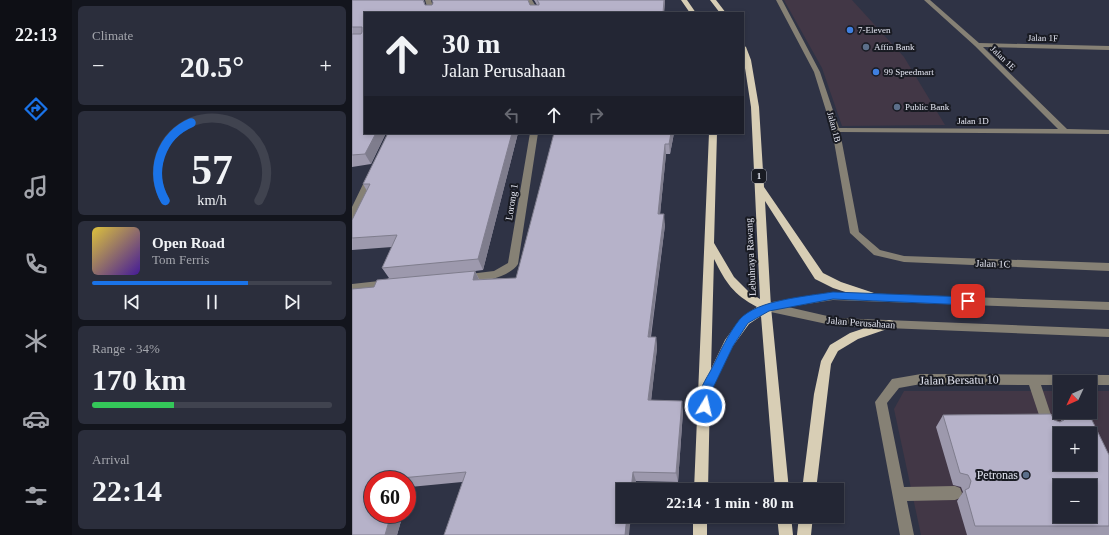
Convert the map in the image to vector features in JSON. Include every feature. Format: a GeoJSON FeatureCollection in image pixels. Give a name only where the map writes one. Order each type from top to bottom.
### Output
{"type":"FeatureCollection","features":[{"type":"Feature","properties":{"kind":"main road"},"geometry":{"type":"LineString","coordinates":[[684,0],[692,12]]}},
{"type":"Feature","properties":{"kind":"main road"},"geometry":{"type":"LineString","coordinates":[[712,0],[722,12]]}},
{"type":"Feature","properties":{"kind":"main road","name":"Lebuhraya Rawang"},"geometry":{"type":"LineString","coordinates":[[744,50],[748,60],[755,106],[766,307],[781,483]]}},
{"type":"Feature","properties":{"kind":"main road"},"geometry":{"type":"LineString","coordinates":[[701,483],[713,134]]}},
{"type":"Feature","properties":{"kind":"main road"},"geometry":{"type":"LineString","coordinates":[[760,187],[819,276],[837,285],[873,297]]}},
{"type":"Feature","properties":{"kind":"main road"},"geometry":{"type":"LineString","coordinates":[[705,392],[730,343],[745,321],[766,307],[746,296],[730,280],[710,244]]}},
{"type":"Feature","properties":{"kind":"main road"},"geometry":{"type":"LineString","coordinates":[[810,483],[825,364],[834,348],[854,336],[889,324]]}},
{"type":"Feature","properties":{"kind":"main road"},"geometry":{"type":"LineString","coordinates":[[700,523],[700,535]]}},
{"type":"Feature","properties":{"kind":"main road"},"geometry":{"type":"LineString","coordinates":[[785,523],[786,535]]}},
{"type":"Feature","properties":{"kind":"main road"},"geometry":{"type":"LineString","coordinates":[[804,535],[805,523]]}},
{"type":"Feature","properties":{"kind":"street"},"geometry":{"type":"LineString","coordinates":[[428,0],[432,12]]}},
{"type":"Feature","properties":{"kind":"street"},"geometry":{"type":"LineString","coordinates":[[529,0],[536,12]]}},
{"type":"Feature","properties":{"kind":"street","name":"Jalan 1B"},"geometry":{"type":"LineString","coordinates":[[779,0],[817,72],[836,130],[855,233],[877,253]]}},
{"type":"Feature","properties":{"kind":"street","name":"Jalan 1E"},"geometry":{"type":"LineString","coordinates":[[927,0],[977,46],[1064,131]]}},
{"type":"Feature","properties":{"kind":"street","name":"Jalan 1F"},"geometry":{"type":"LineString","coordinates":[[977,46],[1109,48]]}},
{"type":"Feature","properties":{"kind":"street","name":"Jalan 1D"},"geometry":{"type":"LineString","coordinates":[[836,130],[1109,132]]}},
{"type":"Feature","properties":{"kind":"street","name":"Lorong 1"},"geometry":{"type":"LineString","coordinates":[[453,279],[491,276],[504,272],[513,264],[534,134]]}},
{"type":"Feature","properties":{"kind":"street"},"geometry":{"type":"LineString","coordinates":[[352,216],[375,167]]}},
{"type":"Feature","properties":{"kind":"street","name":"Jalan 1C"},"geometry":{"type":"LineString","coordinates":[[877,253],[904,260],[1109,267]]}},
{"type":"Feature","properties":{"kind":"street"},"geometry":{"type":"LineString","coordinates":[[352,288],[398,284]]}},
{"type":"Feature","properties":{"kind":"street"},"geometry":{"type":"LineString","coordinates":[[766,307],[833,296],[1109,306]]}},
{"type":"Feature","properties":{"kind":"street","name":"Jalan Perusahaan"},"geometry":{"type":"LineString","coordinates":[[766,307],[836,322],[1109,333]]}},
{"type":"Feature","properties":{"kind":"street","name":"Jalan Bersatu 10"},"geometry":{"type":"LineString","coordinates":[[907,535],[881,402],[896,383],[921,379],[1109,380]]}},
{"type":"Feature","properties":{"kind":"street"},"geometry":{"type":"LineString","coordinates":[[1033,380],[1049,427]]}},
{"type":"Feature","properties":{"kind":"street"},"geometry":{"type":"LineString","coordinates":[[899,494],[955,493]]}},
{"type":"Feature","properties":{"kind":"shaded area"},"geometry":{"type":"Polygon","coordinates":[[[784,0],[852,0],[904,57],[945,125],[842,126],[822,68],[784,0]]]}},
{"type":"Feature","properties":{"kind":"shaded area"},"geometry":{"type":"Polygon","coordinates":[[[904,391],[1053,391],[1053,419],[1097,419],[1097,391],[1109,391],[1109,535],[921,535],[894,409],[904,391]]]}},
{"type":"Feature","properties":{"kind":"building"},"geometry":{"type":"Polygon","coordinates":[[[352,0],[423,0],[425,5],[432,5],[432,0],[528,0],[530,5],[539,5],[537,0],[664,0],[663,12],[364,12],[364,134],[375,134],[365,154],[352,155],[352,34],[361,34],[362,27],[352,27],[352,0]]]}},
{"type":"Feature","properties":{"kind":"building"},"geometry":{"type":"Polygon","coordinates":[[[388,134],[512,134],[478,259],[382,268],[397,235],[352,238],[352,220],[370,184],[363,184],[388,134]]]}},
{"type":"Feature","properties":{"kind":"building"},"geometry":{"type":"Polygon","coordinates":[[[554,134],[671,134],[669,144],[665,144],[658,214],[664,214],[648,337],[656,337],[648,400],[682,401],[676,473],[633,472],[632,483],[616,483],[616,523],[626,523],[625,535],[444,535],[466,472],[416,477],[416,471],[364,471],[364,523],[388,523],[385,535],[352,535],[352,289],[374,287],[377,280],[475,271],[473,280],[516,278],[554,134]]]}},
{"type":"Feature","properties":{"kind":"building","name":"Petronas"},"geometry":{"type":"Polygon","coordinates":[[[1051,414],[1054,420],[1060,422],[1064,419],[1091,419],[1095,427],[1053,427],[1053,471],[1097,471],[1097,430],[1109,455],[1109,526],[975,526],[965,490],[969,488],[971,481],[968,475],[960,473],[943,415],[1051,414]]]}},
{"type":"Feature","properties":{"kind":"place","name":"7-Eleven"},"geometry":{"type":"Point","coordinates":[850,30]}},
{"type":"Feature","properties":{"kind":"place","name":"Affin Bank"},"geometry":{"type":"Point","coordinates":[866,47]}},
{"type":"Feature","properties":{"kind":"place","name":"99 Speedmart"},"geometry":{"type":"Point","coordinates":[876,72]}},
{"type":"Feature","properties":{"kind":"place","name":"Public Bank"},"geometry":{"type":"Point","coordinates":[897,107]}},
{"type":"Feature","properties":{"kind":"place","name":"Petronas"},"geometry":{"type":"Point","coordinates":[1026,475]}},
{"type":"Feature","properties":{"kind":"route"},"geometry":{"type":"LineString","coordinates":[[705,406],[705,392],[730,343],[745,321],[766,307],[833,296],[968,301]]}}]}
